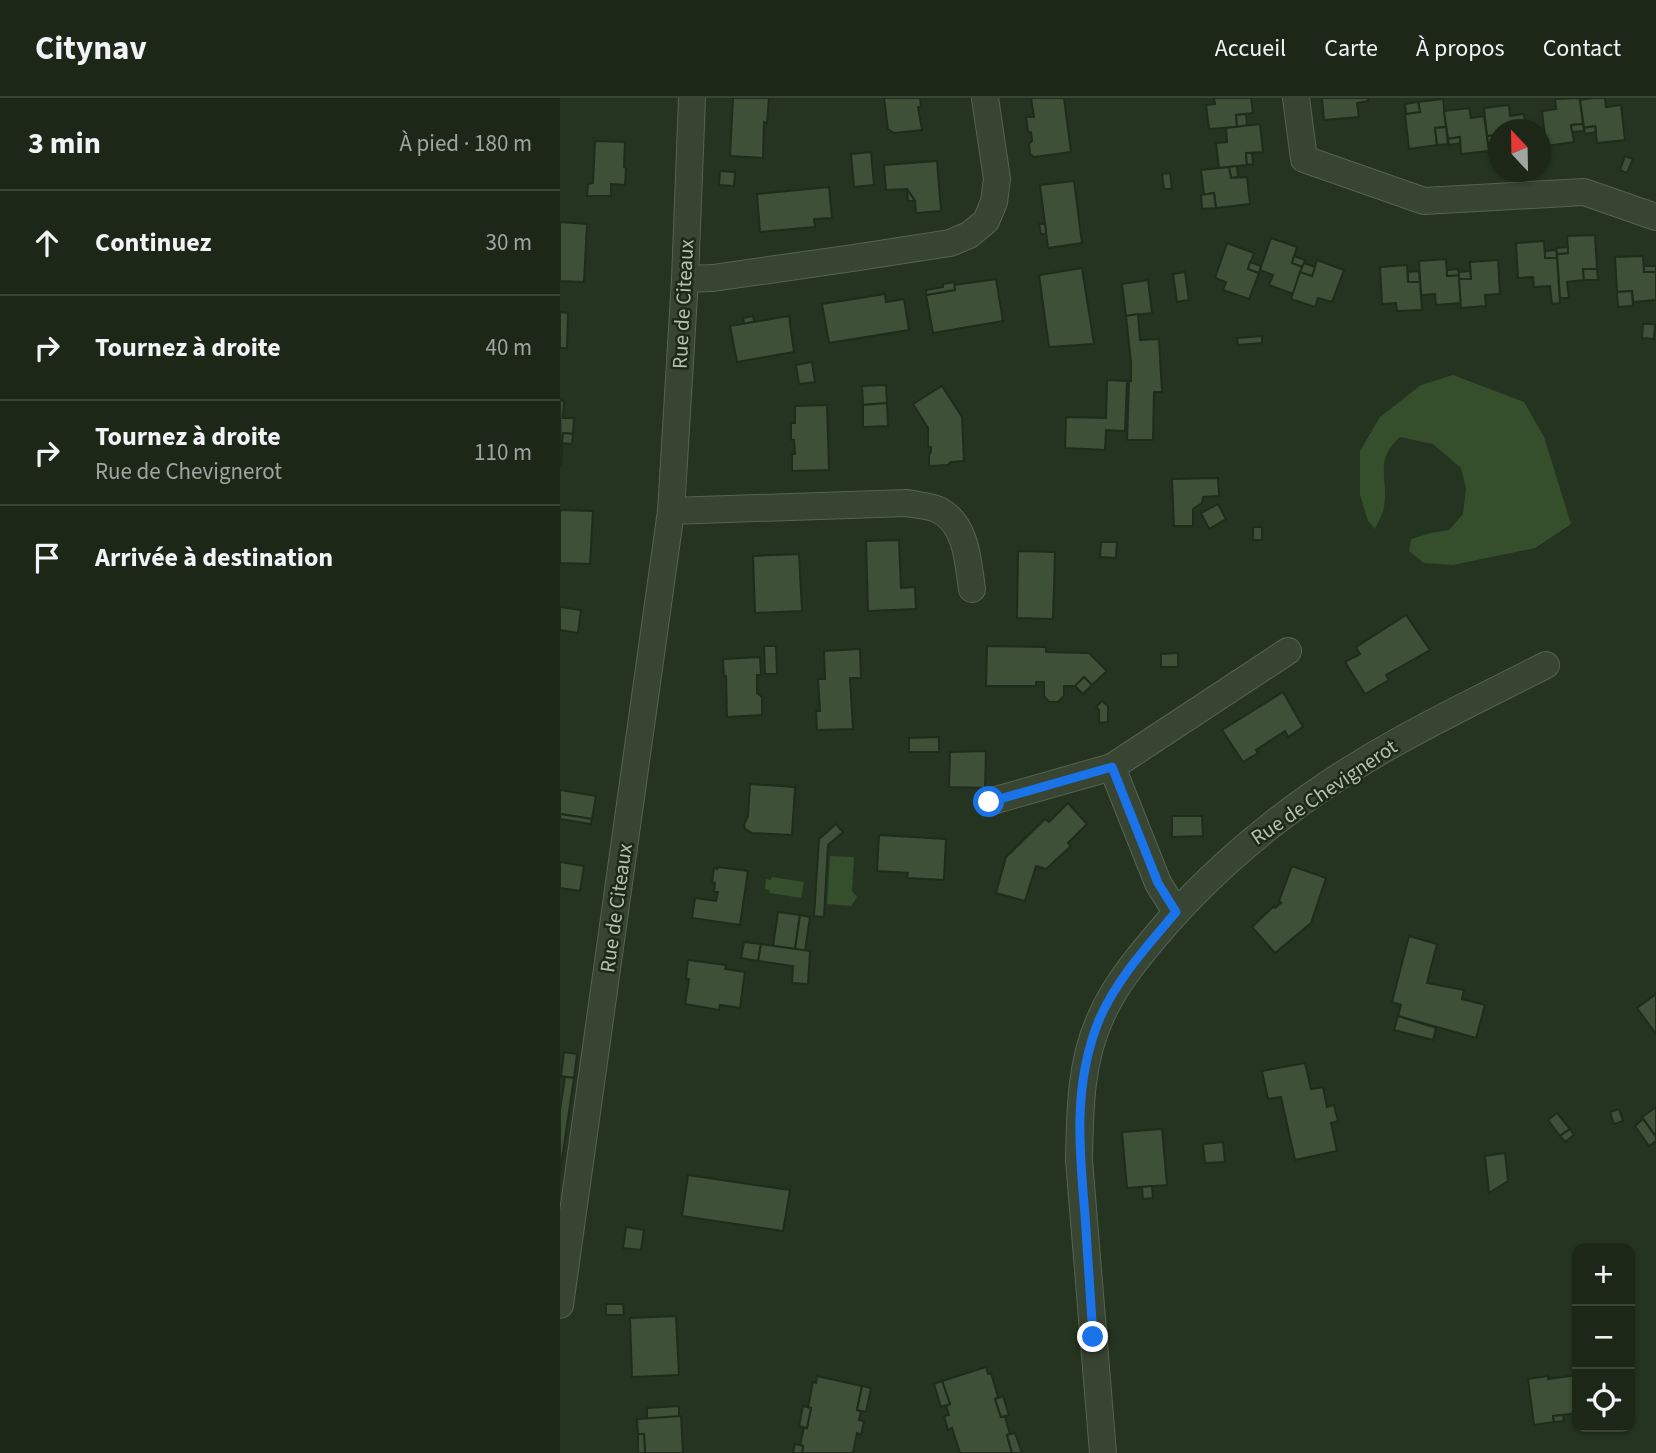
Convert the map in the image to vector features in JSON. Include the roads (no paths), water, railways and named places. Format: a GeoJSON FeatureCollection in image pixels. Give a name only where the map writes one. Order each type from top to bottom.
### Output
{"type":"FeatureCollection","features":[{"type":"Feature","properties":{"kind":"street","name":"Rue de Citeaux"},"geometry":{"type":"LineString","coordinates":[[560,1305],[671,510],[685,279],[692,98]]}},
{"type":"Feature","properties":{"kind":"street"},"geometry":{"type":"LineString","coordinates":[[685,279],[713,278],[950,243],[969,235],[986,221],[994,202],[997,179],[985,98]]}},
{"type":"Feature","properties":{"kind":"street"},"geometry":{"type":"LineString","coordinates":[[1296,98],[1304,159],[1424,201],[1584,192],[1656,217]]}},
{"type":"Feature","properties":{"kind":"street"},"geometry":{"type":"LineString","coordinates":[[671,510],[907,503],[939,510],[958,527],[967,551],[972,589]]}},
{"type":"Feature","properties":{"kind":"street"},"geometry":{"type":"LineString","coordinates":[[989,802],[1112,767],[1288,650]]}},
{"type":"Feature","properties":{"kind":"street","name":"Rue de Chevignerot"},"geometry":{"type":"LineString","coordinates":[[1103,1453],[1079,1160],[1080,1118],[1083,1075],[1099,1019],[1119,983],[1176,912],[1241,850],[1286,813],[1403,738],[1546,665]]}},
{"type":"Feature","properties":{"kind":"street"},"geometry":{"type":"LineString","coordinates":[[1112,767],[1158,883],[1176,912]]}}]}
